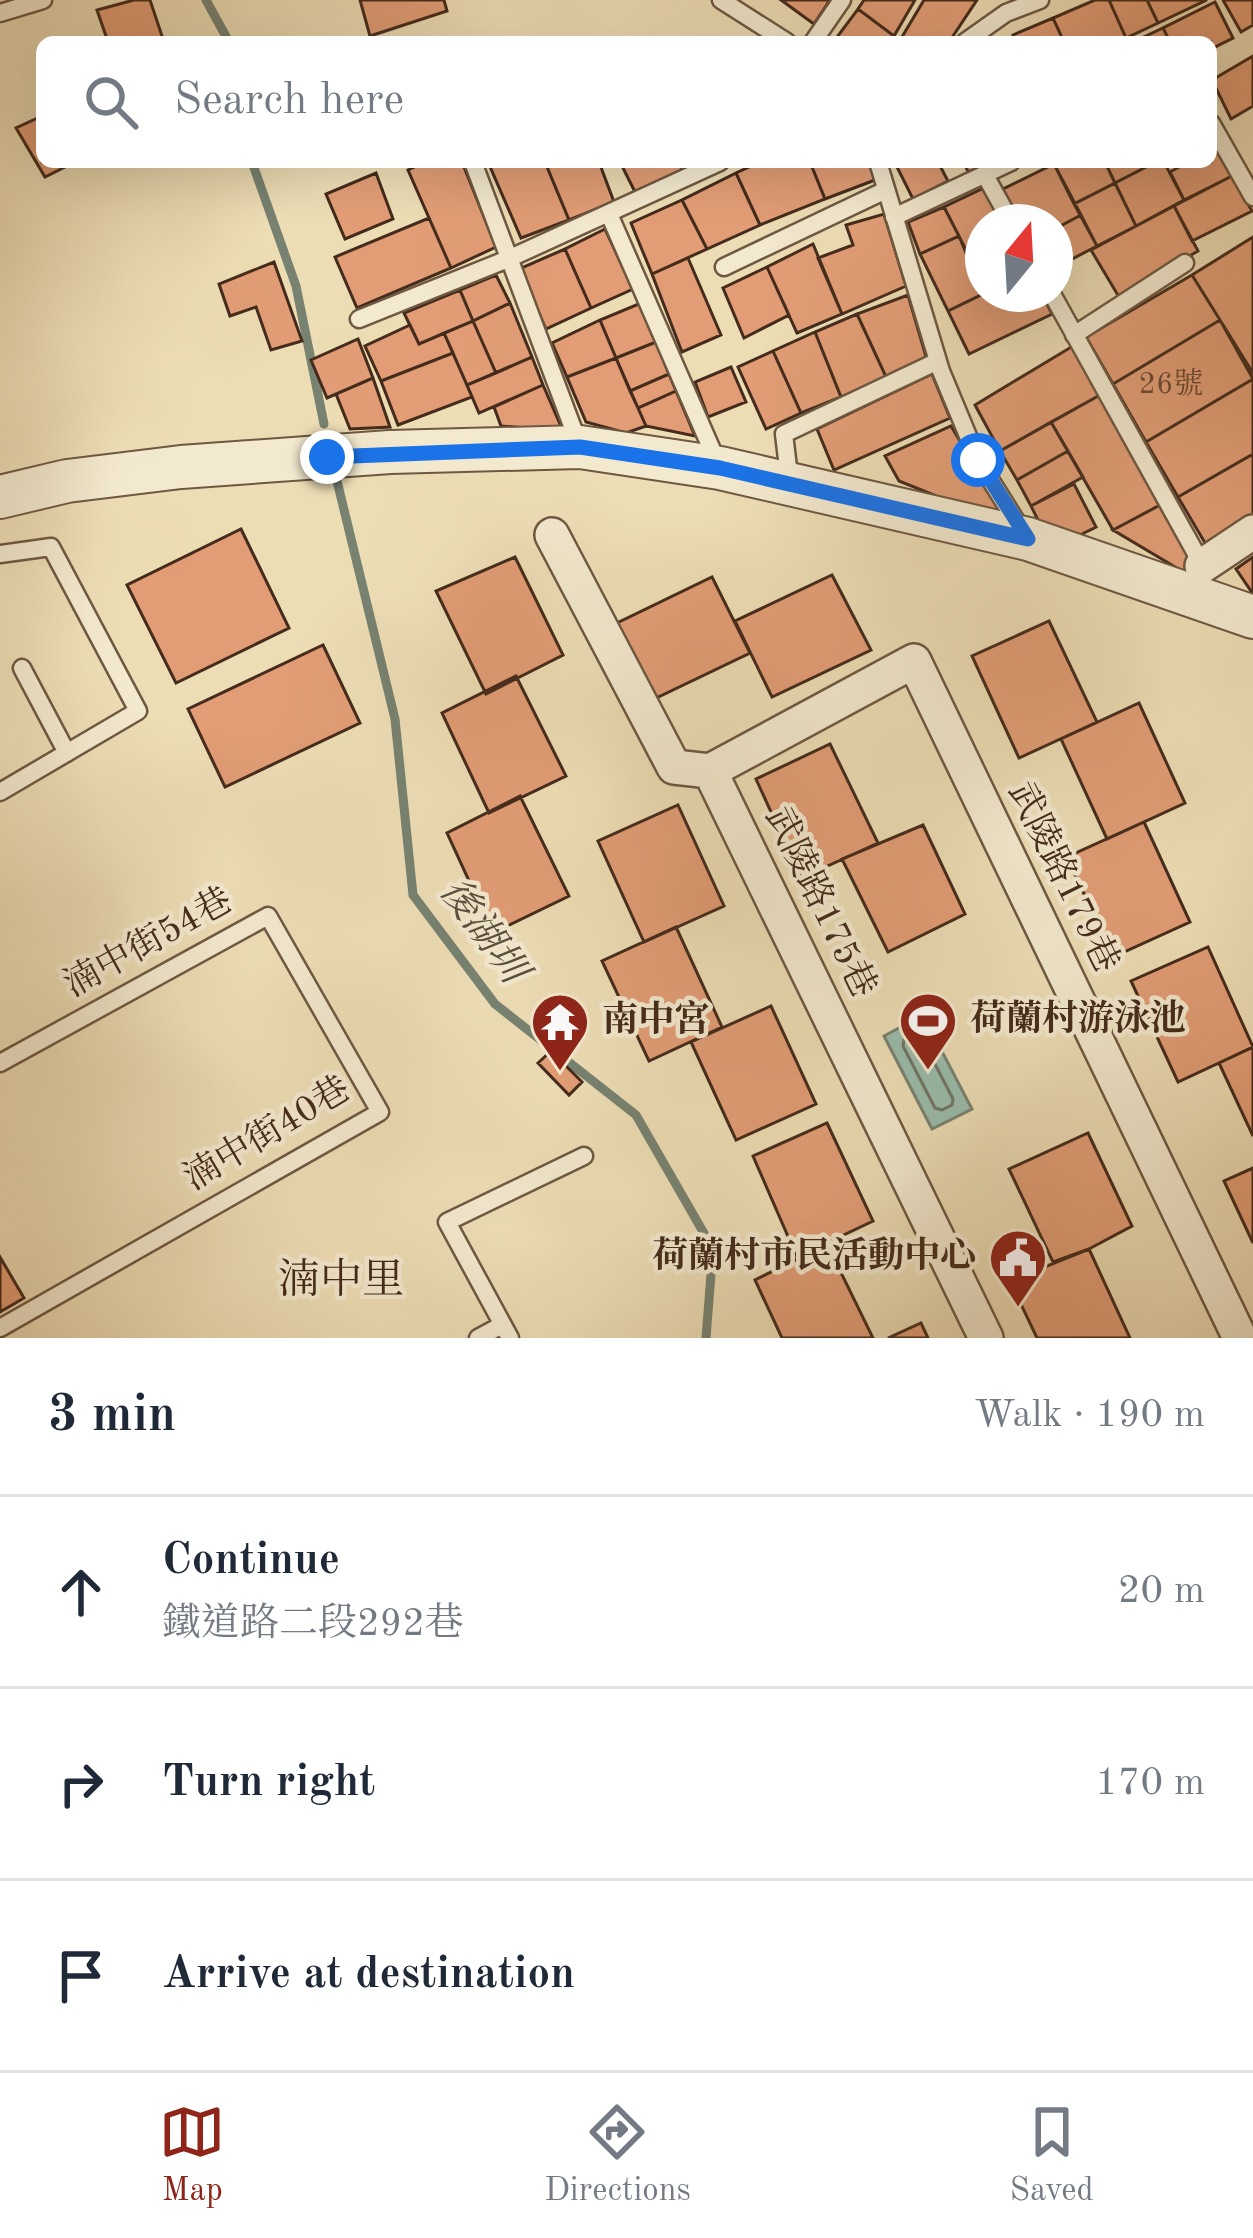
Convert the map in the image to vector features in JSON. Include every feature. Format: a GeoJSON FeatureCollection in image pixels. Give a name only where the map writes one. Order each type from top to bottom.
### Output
{"type":"FeatureCollection","features":[{"type":"Feature","properties":{"kind":"street"},"geometry":{"type":"LineString","coordinates":[[0,496],[67,481],[181,466],[390,452],[580,447],[720,468],[1028,539],[1239,611]]}},
{"type":"Feature","properties":{"kind":"street"},"geometry":{"type":"LineString","coordinates":[[1202,566],[1253,532]]}},
{"type":"Feature","properties":{"kind":"street"},"geometry":{"type":"LineString","coordinates":[[552,535],[674,767],[710,771]]}},
{"type":"Feature","properties":{"kind":"street","name":"武陵路179巷"},"geometry":{"type":"LineString","coordinates":[[710,771],[914,661],[1240,1338]]}},
{"type":"Feature","properties":{"kind":"street","name":"武陵路175巷"},"geometry":{"type":"LineString","coordinates":[[710,771],[986,1338]]}},
{"type":"Feature","properties":{"kind":"lane"},"geometry":{"type":"LineString","coordinates":[[0,13],[43,0]]}},
{"type":"Feature","properties":{"kind":"lane"},"geometry":{"type":"LineString","coordinates":[[721,0],[778,36]]}},
{"type":"Feature","properties":{"kind":"lane"},"geometry":{"type":"LineString","coordinates":[[817,36],[842,0]]}},
{"type":"Feature","properties":{"kind":"lane"},"geometry":{"type":"LineString","coordinates":[[974,36],[1006,14],[1040,0]]}},
{"type":"Feature","properties":{"kind":"lane"},"geometry":{"type":"LineString","coordinates":[[1217,134],[1253,197]]}},
{"type":"Feature","properties":{"kind":"lane"},"geometry":{"type":"LineString","coordinates":[[474,168],[580,447]]}},
{"type":"Feature","properties":{"kind":"lane"},"geometry":{"type":"LineString","coordinates":[[359,319],[508,259],[707,168]]}},
{"type":"Feature","properties":{"kind":"lane"},"geometry":{"type":"LineString","coordinates":[[880,168],[938,361],[978,460],[1028,539]]}},
{"type":"Feature","properties":{"kind":"lane"},"geometry":{"type":"LineString","coordinates":[[894,217],[999,168]]}},
{"type":"Feature","properties":{"kind":"lane"},"geometry":{"type":"LineString","coordinates":[[985,175],[1001,204]]}},
{"type":"Feature","properties":{"kind":"lane"},"geometry":{"type":"LineString","coordinates":[[724,267],[886,190]]}},
{"type":"Feature","properties":{"kind":"lane"},"geometry":{"type":"LineString","coordinates":[[609,214],[720,468]]}},
{"type":"Feature","properties":{"kind":"lane"},"geometry":{"type":"LineString","coordinates":[[1074,335],[1186,263]]}},
{"type":"Feature","properties":{"kind":"lane"},"geometry":{"type":"LineString","coordinates":[[1062,312],[1202,566],[1239,611]]}},
{"type":"Feature","properties":{"kind":"lane"},"geometry":{"type":"LineString","coordinates":[[790,484],[784,434],[938,361]]}},
{"type":"Feature","properties":{"kind":"lane"},"geometry":{"type":"LineString","coordinates":[[0,554],[51,547],[138,711],[0,792]]}},
{"type":"Feature","properties":{"kind":"lane"},"geometry":{"type":"LineString","coordinates":[[22,668],[67,753]]}},
{"type":"Feature","properties":{"kind":"lane","name":"湳中街54巷"},"geometry":{"type":"LineString","coordinates":[[0,1064],[268,916]]}},
{"type":"Feature","properties":{"kind":"lane","name":"湳中街40巷"},"geometry":{"type":"LineString","coordinates":[[0,1328],[380,1112],[268,916]]}},
{"type":"Feature","properties":{"kind":"lane"},"geometry":{"type":"LineString","coordinates":[[478,1338],[506,1331],[447,1222],[584,1156]]}},
{"type":"Feature","properties":{"kind":"water","name":"荷蘭村游泳池"},"geometry":{"type":"Polygon","coordinates":[[[923,1015],[972,1109],[932,1129],[884,1036],[923,1015]]]}},
{"type":"Feature","properties":{"kind":"building"},"geometry":{"type":"Polygon","coordinates":[[[150,0],[162,36],[106,36],[97,10],[150,0]]]}},
{"type":"Feature","properties":{"kind":"building"},"geometry":{"type":"Polygon","coordinates":[[[360,0],[444,0],[447,11],[370,36],[360,0]]]}},
{"type":"Feature","properties":{"kind":"building"},"geometry":{"type":"Polygon","coordinates":[[[781,0],[830,0],[814,24],[781,0]]]}},
{"type":"Feature","properties":{"kind":"building"},"geometry":{"type":"Polygon","coordinates":[[[864,0],[915,0],[894,36],[858,9],[864,0]]]}},
{"type":"Feature","properties":{"kind":"building"},"geometry":{"type":"Polygon","coordinates":[[[924,0],[977,0],[953,36],[903,36],[924,0]]]}},
{"type":"Feature","properties":{"kind":"building"},"geometry":{"type":"Polygon","coordinates":[[[1095,0],[1109,0],[1125,36],[1061,36],[1053,18],[1095,0]]]}},
{"type":"Feature","properties":{"kind":"building"},"geometry":{"type":"Polygon","coordinates":[[[1109,0],[1147,0],[1158,23],[1125,36],[1109,0]]]}},
{"type":"Feature","properties":{"kind":"building"},"geometry":{"type":"Polygon","coordinates":[[[1147,0],[1207,0],[1158,23],[1147,0]]]}},
{"type":"Feature","properties":{"kind":"building"},"geometry":{"type":"Polygon","coordinates":[[[1223,0],[1253,0],[1253,25],[1241,32],[1223,0]]]}},
{"type":"Feature","properties":{"kind":"building"},"geometry":{"type":"Polygon","coordinates":[[[1215,2],[1233,38],[1217,46],[1217,36],[1167,36],[1163,28],[1215,2]]]}},
{"type":"Feature","properties":{"kind":"building"},"geometry":{"type":"Polygon","coordinates":[[[858,9],[894,36],[838,36],[858,9]]]}},
{"type":"Feature","properties":{"kind":"building"},"geometry":{"type":"Polygon","coordinates":[[[1053,18],[1061,36],[1013,36],[1053,18]]]}},
{"type":"Feature","properties":{"kind":"building"},"geometry":{"type":"Polygon","coordinates":[[[1253,56],[1253,106],[1231,119],[1217,90],[1217,77],[1253,56]]]}},
{"type":"Feature","properties":{"kind":"building"},"geometry":{"type":"Polygon","coordinates":[[[36,119],[36,162],[16,128],[36,119]]]}},
{"type":"Feature","properties":{"kind":"building"},"geometry":{"type":"Polygon","coordinates":[[[1217,150],[1232,176],[1184,200],[1170,172],[1217,168],[1217,150]]]}},
{"type":"Feature","properties":{"kind":"building"},"geometry":{"type":"Polygon","coordinates":[[[40,168],[63,168],[45,177],[40,168]]]}},
{"type":"Feature","properties":{"kind":"building"},"geometry":{"type":"Polygon","coordinates":[[[464,168],[496,247],[451,268],[408,170],[464,168]]]}},
{"type":"Feature","properties":{"kind":"building"},"geometry":{"type":"Polygon","coordinates":[[[491,168],[547,168],[569,220],[521,238],[491,168]]]}},
{"type":"Feature","properties":{"kind":"building"},"geometry":{"type":"Polygon","coordinates":[[[547,168],[601,168],[614,202],[569,220],[547,168]]]}},
{"type":"Feature","properties":{"kind":"building"},"geometry":{"type":"Polygon","coordinates":[[[623,168],[681,168],[682,170],[635,192],[623,168]]]}},
{"type":"Feature","properties":{"kind":"building"},"geometry":{"type":"Polygon","coordinates":[[[747,168],[812,168],[825,199],[760,225],[736,173],[747,168]]]}},
{"type":"Feature","properties":{"kind":"building"},"geometry":{"type":"Polygon","coordinates":[[[812,168],[871,168],[875,180],[825,199],[812,168]]]}},
{"type":"Feature","properties":{"kind":"building"},"geometry":{"type":"Polygon","coordinates":[[[898,168],[941,168],[948,181],[913,199],[898,168]]]}},
{"type":"Feature","properties":{"kind":"building"},"geometry":{"type":"Polygon","coordinates":[[[1046,168],[1056,168],[1081,215],[1073,219],[1073,204],[1009,204],[1001,190],[1046,168]]]}},
{"type":"Feature","properties":{"kind":"building"},"geometry":{"type":"Polygon","coordinates":[[[1056,168],[1108,168],[1115,183],[1074,204],[1056,168]]]}},
{"type":"Feature","properties":{"kind":"building"},"geometry":{"type":"Polygon","coordinates":[[[1108,168],[1144,168],[1115,183],[1108,168]]]}},
{"type":"Feature","properties":{"kind":"building"},"geometry":{"type":"Polygon","coordinates":[[[1144,168],[1167,168],[1184,200],[1136,226],[1115,183],[1144,168]]]}},
{"type":"Feature","properties":{"kind":"building"},"geometry":{"type":"Polygon","coordinates":[[[376,173],[393,219],[345,239],[326,194],[376,173]]]}},
{"type":"Feature","properties":{"kind":"building"},"geometry":{"type":"Polygon","coordinates":[[[736,173],[760,225],[707,249],[682,200],[736,173]]]}},
{"type":"Feature","properties":{"kind":"building"},"geometry":{"type":"Polygon","coordinates":[[[1232,176],[1252,211],[1192,241],[1174,206],[1232,176]]]}},
{"type":"Feature","properties":{"kind":"building"},"geometry":{"type":"Polygon","coordinates":[[[1115,183],[1136,226],[1097,246],[1074,204],[1115,183]]]}},
{"type":"Feature","properties":{"kind":"building"},"geometry":{"type":"Polygon","coordinates":[[[988,186],[996,204],[965,204],[965,248],[944,207],[988,186]]]}},
{"type":"Feature","properties":{"kind":"building"},"geometry":{"type":"Polygon","coordinates":[[[682,200],[707,249],[652,274],[631,223],[682,200]]]}},
{"type":"Feature","properties":{"kind":"building"},"geometry":{"type":"Polygon","coordinates":[[[1174,206],[1198,251],[1119,297],[1091,250],[1174,206]]]}},
{"type":"Feature","properties":{"kind":"building"},"geometry":{"type":"Polygon","coordinates":[[[944,207],[959,236],[920,254],[908,222],[944,207]]]}},
{"type":"Feature","properties":{"kind":"building"},"geometry":{"type":"Polygon","coordinates":[[[884,214],[906,286],[842,314],[818,258],[853,245],[846,225],[884,214]]]}},
{"type":"Feature","properties":{"kind":"building"},"geometry":{"type":"Polygon","coordinates":[[[1081,215],[1097,246],[1073,259],[1073,219],[1081,215]]]}},
{"type":"Feature","properties":{"kind":"building"},"geometry":{"type":"Polygon","coordinates":[[[429,218],[451,268],[357,308],[335,257],[429,218]]]}},
{"type":"Feature","properties":{"kind":"building"},"geometry":{"type":"Polygon","coordinates":[[[605,229],[633,289],[591,308],[565,249],[605,229]]]}},
{"type":"Feature","properties":{"kind":"building"},"geometry":{"type":"Polygon","coordinates":[[[959,236],[965,250],[965,303],[948,311],[920,254],[959,236]]]}},
{"type":"Feature","properties":{"kind":"building"},"geometry":{"type":"Polygon","coordinates":[[[1253,237],[1253,373],[1192,275],[1253,237]]]}},
{"type":"Feature","properties":{"kind":"building"},"geometry":{"type":"Polygon","coordinates":[[[813,244],[842,314],[797,333],[767,267],[813,244]]]}},
{"type":"Feature","properties":{"kind":"building"},"geometry":{"type":"Polygon","coordinates":[[[565,249],[591,308],[546,329],[519,269],[565,249]]]}},
{"type":"Feature","properties":{"kind":"building"},"geometry":{"type":"Polygon","coordinates":[[[688,258],[721,335],[682,352],[652,274],[688,258]]]}},
{"type":"Feature","properties":{"kind":"building"},"geometry":{"type":"Polygon","coordinates":[[[274,262],[302,341],[271,350],[256,307],[230,316],[219,284],[274,262]]]}},
{"type":"Feature","properties":{"kind":"building"},"geometry":{"type":"Polygon","coordinates":[[[767,267],[789,315],[744,338],[723,288],[767,267]]]}},
{"type":"Feature","properties":{"kind":"building"},"geometry":{"type":"Polygon","coordinates":[[[496,275],[510,303],[473,321],[460,290],[496,275]]]}},
{"type":"Feature","properties":{"kind":"building"},"geometry":{"type":"Polygon","coordinates":[[[1192,275],[1220,320],[1113,384],[1086,337],[1192,275]]]}},
{"type":"Feature","properties":{"kind":"building"},"geometry":{"type":"Polygon","coordinates":[[[460,290],[473,321],[419,344],[404,313],[460,290]]]}},
{"type":"Feature","properties":{"kind":"building"},"geometry":{"type":"Polygon","coordinates":[[[908,295],[927,360],[887,379],[857,314],[908,295]]]}},
{"type":"Feature","properties":{"kind":"building"},"geometry":{"type":"Polygon","coordinates":[[[510,303],[532,357],[496,373],[473,321],[510,303]]]}},
{"type":"Feature","properties":{"kind":"building"},"geometry":{"type":"Polygon","coordinates":[[[641,303],[656,342],[616,358],[600,320],[641,303]]]}},
{"type":"Feature","properties":{"kind":"building"},"geometry":{"type":"Polygon","coordinates":[[[965,303],[965,312],[1052,314],[969,354],[948,311],[965,303]]]}},
{"type":"Feature","properties":{"kind":"building"},"geometry":{"type":"Polygon","coordinates":[[[857,314],[887,379],[841,397],[815,332],[857,314]]]}},
{"type":"Feature","properties":{"kind":"building"},"geometry":{"type":"Polygon","coordinates":[[[600,320],[616,358],[567,377],[552,343],[600,320]]]}},
{"type":"Feature","properties":{"kind":"building"},"geometry":{"type":"Polygon","coordinates":[[[1220,320],[1253,379],[1146,442],[1113,384],[1220,320]]]}},
{"type":"Feature","properties":{"kind":"building"},"geometry":{"type":"Polygon","coordinates":[[[473,321],[496,373],[467,385],[444,333],[473,321]]]}},
{"type":"Feature","properties":{"kind":"building"},"geometry":{"type":"Polygon","coordinates":[[[410,325],[419,344],[444,333],[453,353],[381,381],[365,346],[410,325]]]}},
{"type":"Feature","properties":{"kind":"building"},"geometry":{"type":"Polygon","coordinates":[[[815,332],[841,397],[801,413],[773,351],[815,332]]]}},
{"type":"Feature","properties":{"kind":"building"},"geometry":{"type":"Polygon","coordinates":[[[358,339],[373,378],[327,398],[311,360],[358,339]]]}},
{"type":"Feature","properties":{"kind":"building"},"geometry":{"type":"Polygon","coordinates":[[[656,342],[669,374],[630,391],[616,358],[656,342]]]}},
{"type":"Feature","properties":{"kind":"building"},"geometry":{"type":"Polygon","coordinates":[[[1073,346],[1100,395],[1000,451],[975,405],[1073,346]]]}},
{"type":"Feature","properties":{"kind":"building"},"geometry":{"type":"Polygon","coordinates":[[[773,351],[801,413],[766,429],[738,367],[773,351]]]}},
{"type":"Feature","properties":{"kind":"building"},"geometry":{"type":"Polygon","coordinates":[[[453,353],[472,397],[398,425],[381,381],[453,353]]]}},
{"type":"Feature","properties":{"kind":"building"},"geometry":{"type":"Polygon","coordinates":[[[532,357],[543,385],[479,413],[467,385],[532,357]]]}},
{"type":"Feature","properties":{"kind":"building"},"geometry":{"type":"Polygon","coordinates":[[[616,358],[646,426],[626,433],[586,422],[567,377],[616,358]]]}},
{"type":"Feature","properties":{"kind":"building"},"geometry":{"type":"Polygon","coordinates":[[[731,367],[746,402],[708,417],[695,382],[731,367]]]}},
{"type":"Feature","properties":{"kind":"building"},"geometry":{"type":"Polygon","coordinates":[[[669,374],[676,391],[638,408],[630,391],[669,374]]]}},
{"type":"Feature","properties":{"kind":"building"},"geometry":{"type":"Polygon","coordinates":[[[932,374],[950,418],[834,470],[817,429],[932,374]]]}},
{"type":"Feature","properties":{"kind":"building"},"geometry":{"type":"Polygon","coordinates":[[[373,378],[390,427],[350,429],[336,394],[373,378]]]}},
{"type":"Feature","properties":{"kind":"building"},"geometry":{"type":"Polygon","coordinates":[[[1253,379],[1253,454],[1178,497],[1146,442],[1253,379]]]}},
{"type":"Feature","properties":{"kind":"building"},"geometry":{"type":"Polygon","coordinates":[[[543,385],[563,431],[501,426],[494,407],[543,385]]]}},
{"type":"Feature","properties":{"kind":"building"},"geometry":{"type":"Polygon","coordinates":[[[676,391],[695,436],[646,426],[638,408],[676,391]]]}},
{"type":"Feature","properties":{"kind":"building"},"geometry":{"type":"Polygon","coordinates":[[[1100,395],[1162,504],[1113,530],[1051,422],[1100,395]]]}},
{"type":"Feature","properties":{"kind":"building"},"geometry":{"type":"Polygon","coordinates":[[[1051,422],[1068,451],[1017,480],[1000,451],[1051,422]]]}},
{"type":"Feature","properties":{"kind":"building"},"geometry":{"type":"Polygon","coordinates":[[[951,426],[1002,511],[991,518],[899,481],[885,456],[951,426]]]}},
{"type":"Feature","properties":{"kind":"building"},"geometry":{"type":"Polygon","coordinates":[[[1068,451],[1083,477],[1031,506],[1017,480],[1068,451]]]}},
{"type":"Feature","properties":{"kind":"building"},"geometry":{"type":"Polygon","coordinates":[[[1253,454],[1253,522],[1208,548],[1178,497],[1253,454]]]}},
{"type":"Feature","properties":{"kind":"building"},"geometry":{"type":"Polygon","coordinates":[[[1074,484],[1096,527],[1080,535],[1040,524],[1031,506],[1074,484]]]}},
{"type":"Feature","properties":{"kind":"building"},"geometry":{"type":"Polygon","coordinates":[[[1162,504],[1199,573],[1192,577],[1113,530],[1162,504]]]}},
{"type":"Feature","properties":{"kind":"building"},"geometry":{"type":"Polygon","coordinates":[[[241,529],[289,628],[176,683],[127,585],[241,529]]]}},
{"type":"Feature","properties":{"kind":"building"},"geometry":{"type":"Polygon","coordinates":[[[515,557],[563,655],[486,694],[436,591],[515,557]]]}},
{"type":"Feature","properties":{"kind":"building"},"geometry":{"type":"Polygon","coordinates":[[[1253,557],[1253,594],[1236,569],[1253,557]]]}},
{"type":"Feature","properties":{"kind":"building"},"geometry":{"type":"Polygon","coordinates":[[[832,575],[871,650],[772,697],[735,621],[832,575]]]}},
{"type":"Feature","properties":{"kind":"building"},"geometry":{"type":"Polygon","coordinates":[[[712,577],[750,653],[650,701],[615,624],[712,577]]]}},
{"type":"Feature","properties":{"kind":"building"},"geometry":{"type":"Polygon","coordinates":[[[1049,621],[1097,722],[1019,758],[972,656],[1049,621]]]}},
{"type":"Feature","properties":{"kind":"building"},"geometry":{"type":"Polygon","coordinates":[[[323,645],[360,723],[225,787],[188,709],[323,645]]]}},
{"type":"Feature","properties":{"kind":"building"},"geometry":{"type":"Polygon","coordinates":[[[516,676],[566,776],[489,813],[442,713],[516,676]]]}},
{"type":"Feature","properties":{"kind":"building"},"geometry":{"type":"Polygon","coordinates":[[[1139,703],[1185,803],[1107,839],[1061,739],[1139,703]]]}},
{"type":"Feature","properties":{"kind":"building"},"geometry":{"type":"Polygon","coordinates":[[[830,744],[878,843],[801,878],[756,779],[830,744]]]}},
{"type":"Feature","properties":{"kind":"building"},"geometry":{"type":"Polygon","coordinates":[[[520,796],[569,896],[493,933],[447,833],[520,796]]]}},
{"type":"Feature","properties":{"kind":"building"},"geometry":{"type":"Polygon","coordinates":[[[678,805],[724,906],[644,942],[598,841],[678,805]]]}},
{"type":"Feature","properties":{"kind":"building"},"geometry":{"type":"Polygon","coordinates":[[[1144,822],[1190,922],[1113,957],[1067,857],[1144,822]]]}},
{"type":"Feature","properties":{"kind":"building"},"geometry":{"type":"Polygon","coordinates":[[[923,825],[965,914],[888,952],[842,859],[923,825]]]}},
{"type":"Feature","properties":{"kind":"building"},"geometry":{"type":"Polygon","coordinates":[[[676,927],[722,1027],[649,1061],[602,961],[676,927]]]}},
{"type":"Feature","properties":{"kind":"building"},"geometry":{"type":"Polygon","coordinates":[[[1208,947],[1253,1047],[1178,1082],[1131,981],[1208,947]]]}},
{"type":"Feature","properties":{"kind":"building"},"geometry":{"type":"Polygon","coordinates":[[[771,1006],[816,1104],[736,1140],[691,1042],[771,1006]]]}},
{"type":"Feature","properties":{"kind":"building"},"geometry":{"type":"Polygon","coordinates":[[[1253,1047],[1253,1136],[1219,1063],[1253,1047]]]}},
{"type":"Feature","properties":{"kind":"building","name":"南中宮"},"geometry":{"type":"Polygon","coordinates":[[[551,1051],[582,1082],[569,1095],[538,1063],[551,1051]]]}},
{"type":"Feature","properties":{"kind":"building"},"geometry":{"type":"Polygon","coordinates":[[[827,1123],[873,1221],[797,1257],[753,1156],[827,1123]]]}},
{"type":"Feature","properties":{"kind":"building"},"geometry":{"type":"Polygon","coordinates":[[[1088,1133],[1132,1226],[1053,1262],[1009,1169],[1088,1133]]]}},
{"type":"Feature","properties":{"kind":"building"},"geometry":{"type":"Polygon","coordinates":[[[1253,1168],[1253,1243],[1224,1181],[1253,1168]]]}},
{"type":"Feature","properties":{"kind":"building"},"geometry":{"type":"Polygon","coordinates":[[[827,1244],[873,1338],[782,1338],[755,1280],[827,1244]]]}},
{"type":"Feature","properties":{"kind":"building"},"geometry":{"type":"Polygon","coordinates":[[[1089,1249],[1130,1338],[1037,1338],[1010,1281],[1089,1249]]]}},
{"type":"Feature","properties":{"kind":"building"},"geometry":{"type":"Polygon","coordinates":[[[0,1257],[24,1298],[0,1312],[0,1257]]]}},
{"type":"Feature","properties":{"kind":"building"},"geometry":{"type":"Polygon","coordinates":[[[921,1323],[928,1338],[888,1338],[921,1323]]]}},
{"type":"Feature","properties":{"kind":"waterway","name":"後湖圳"},"geometry":{"type":"LineString","coordinates":[[206,0],[226,36]]}},
{"type":"Feature","properties":{"kind":"waterway","name":"後湖圳"},"geometry":{"type":"LineString","coordinates":[[254,168],[296,286],[324,424]]}},
{"type":"Feature","properties":{"kind":"waterway","name":"後湖圳"},"geometry":{"type":"LineString","coordinates":[[337,481],[395,719],[413,895],[495,1004],[636,1115],[713,1249],[706,1338]]}},
{"type":"Feature","properties":{"kind":"place","name":"荷蘭村游泳池"},"geometry":{"type":"Point","coordinates":[928,1072]}},
{"type":"Feature","properties":{"kind":"place","name":"南中宮"},"geometry":{"type":"Point","coordinates":[560,1073]}},
{"type":"Feature","properties":{"kind":"place","name":"荷蘭村市民活動中心"},"geometry":{"type":"Point","coordinates":[1018,1309]}},
{"type":"Feature","properties":{"kind":"district","name":"湳中里"},"geometry":{"type":"Point","coordinates":[341,1282]}},
{"type":"Feature","properties":{"kind":"route"},"geometry":{"type":"LineString","coordinates":[[327,457],[580,447],[720,468],[1028,539],[978,460]]}}]}
